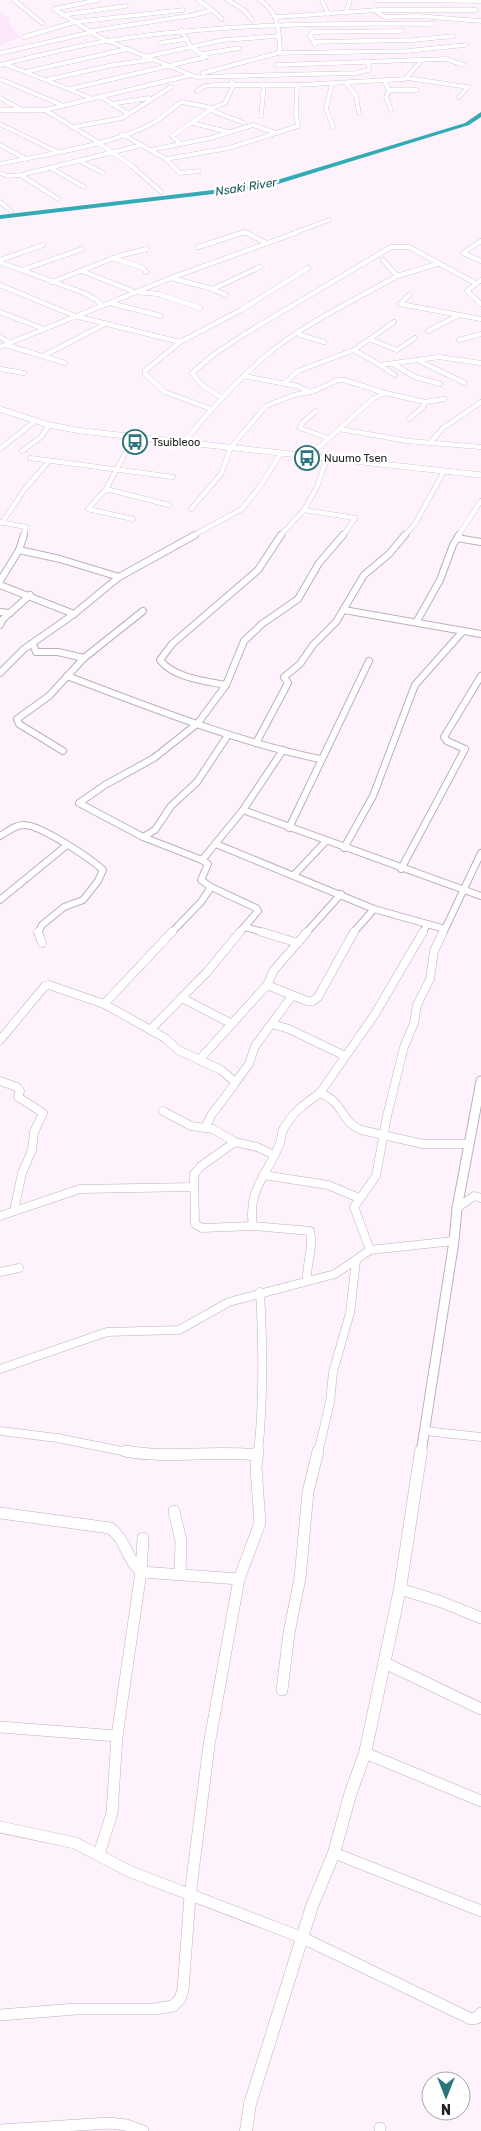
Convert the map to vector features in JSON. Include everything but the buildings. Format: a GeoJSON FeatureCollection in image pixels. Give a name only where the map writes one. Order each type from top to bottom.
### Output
{"type":"FeatureCollection","features":[{"type":"Feature","properties":{"kind":"street"},"geometry":{"type":"LineString","coordinates":[[14,0],[26,12],[42,23]]}},
{"type":"Feature","properties":{"kind":"street"},"geometry":{"type":"LineString","coordinates":[[98,0],[54,9],[106,40],[191,75],[356,73],[367,71],[370,66]]}},
{"type":"Feature","properties":{"kind":"street"},"geometry":{"type":"LineString","coordinates":[[198,0],[222,19]]}},
{"type":"Feature","properties":{"kind":"street"},"geometry":{"type":"LineString","coordinates":[[228,0],[245,11],[252,20]]}},
{"type":"Feature","properties":{"kind":"street"},"geometry":{"type":"LineString","coordinates":[[260,0],[270,7],[277,17],[278,53]]}},
{"type":"Feature","properties":{"kind":"street"},"geometry":{"type":"LineString","coordinates":[[322,0],[328,14]]}},
{"type":"Feature","properties":{"kind":"street"},"geometry":{"type":"LineString","coordinates":[[346,13],[350,0]]}},
{"type":"Feature","properties":{"kind":"street"},"geometry":{"type":"LineString","coordinates":[[379,10],[376,0],[481,2]]}},
{"type":"Feature","properties":{"kind":"street"},"geometry":{"type":"LineString","coordinates":[[62,15],[126,6]]}},
{"type":"Feature","properties":{"kind":"street"},"geometry":{"type":"LineString","coordinates":[[176,6],[194,15]]}},
{"type":"Feature","properties":{"kind":"street"},"geometry":{"type":"LineString","coordinates":[[24,37],[75,22],[183,10]]}},
{"type":"Feature","properties":{"kind":"street"},"geometry":{"type":"LineString","coordinates":[[0,53],[92,31],[194,15],[212,10]]}},
{"type":"Feature","properties":{"kind":"street"},"geometry":{"type":"LineString","coordinates":[[277,17],[374,10],[476,10]]}},
{"type":"Feature","properties":{"kind":"street"},"geometry":{"type":"LineString","coordinates":[[374,10],[385,17],[418,16],[481,21]]}},
{"type":"Feature","properties":{"kind":"street"},"geometry":{"type":"LineString","coordinates":[[2,64],[106,40],[181,30],[278,24],[433,24]]}},
{"type":"Feature","properties":{"kind":"street"},"geometry":{"type":"LineString","coordinates":[[70,90],[206,57],[191,47],[181,30]]}},
{"type":"Feature","properties":{"kind":"street"},"geometry":{"type":"LineString","coordinates":[[321,62],[314,52],[315,42],[311,38],[311,33],[402,30]]}},
{"type":"Feature","properties":{"kind":"street"},"geometry":{"type":"LineString","coordinates":[[144,57],[234,39],[279,36]]}},
{"type":"Feature","properties":{"kind":"street"},"geometry":{"type":"LineString","coordinates":[[315,42],[414,40],[454,36]]}},
{"type":"Feature","properties":{"kind":"street"},"geometry":{"type":"LineString","coordinates":[[160,43],[187,40]]}},
{"type":"Feature","properties":{"kind":"street"},"geometry":{"type":"LineString","coordinates":[[414,40],[424,49]]}},
{"type":"Feature","properties":{"kind":"street"},"geometry":{"type":"LineString","coordinates":[[0,110],[45,110],[278,53],[424,49],[466,45]]}},
{"type":"Feature","properties":{"kind":"street"},"geometry":{"type":"LineString","coordinates":[[203,54],[239,48]]}},
{"type":"Feature","properties":{"kind":"street"},"geometry":{"type":"LineString","coordinates":[[25,72],[127,49]]}},
{"type":"Feature","properties":{"kind":"street"},"geometry":{"type":"LineString","coordinates":[[46,80],[113,65],[152,60]]}},
{"type":"Feature","properties":{"kind":"street"},"geometry":{"type":"LineString","coordinates":[[277,65],[422,60],[452,60],[464,65]]}},
{"type":"Feature","properties":{"kind":"street"},"geometry":{"type":"LineString","coordinates":[[407,78],[422,60]]}},
{"type":"Feature","properties":{"kind":"street"},"geometry":{"type":"LineString","coordinates":[[368,61],[370,66]]}},
{"type":"Feature","properties":{"kind":"street"},"geometry":{"type":"LineString","coordinates":[[2,64],[91,98]]}},
{"type":"Feature","properties":{"kind":"street"},"geometry":{"type":"LineString","coordinates":[[370,66],[418,66]]}},
{"type":"Feature","properties":{"kind":"street"},"geometry":{"type":"LineString","coordinates":[[221,76],[234,84]]}},
{"type":"Feature","properties":{"kind":"street"},"geometry":{"type":"LineString","coordinates":[[197,92],[207,86],[234,84],[332,84],[385,82],[407,78],[467,86],[468,88],[460,97]]}},
{"type":"Feature","properties":{"kind":"street"},"geometry":{"type":"LineString","coordinates":[[0,79],[62,106]]}},
{"type":"Feature","properties":{"kind":"street"},"geometry":{"type":"LineString","coordinates":[[385,82],[389,90],[386,97],[391,110]]}},
{"type":"Feature","properties":{"kind":"street"},"geometry":{"type":"LineString","coordinates":[[346,83],[356,96],[359,114]]}},
{"type":"Feature","properties":{"kind":"street"},"geometry":{"type":"LineString","coordinates":[[181,144],[172,136],[211,109],[228,100],[234,84]]}},
{"type":"Feature","properties":{"kind":"street"},"geometry":{"type":"LineString","coordinates":[[261,116],[264,84]]}},
{"type":"Feature","properties":{"kind":"street"},"geometry":{"type":"LineString","coordinates":[[166,159],[223,150],[298,126],[296,120],[300,97],[297,84]]}},
{"type":"Feature","properties":{"kind":"street"},"geometry":{"type":"LineString","coordinates":[[332,84],[332,90],[327,101],[327,118],[333,128]]}},
{"type":"Feature","properties":{"kind":"street"},"geometry":{"type":"LineString","coordinates":[[74,127],[117,120],[171,87]]}},
{"type":"Feature","properties":{"kind":"street"},"geometry":{"type":"LineString","coordinates":[[389,90],[417,90]]}},
{"type":"Feature","properties":{"kind":"street"},"geometry":{"type":"LineString","coordinates":[[100,96],[127,113]]}},
{"type":"Feature","properties":{"kind":"street"},"geometry":{"type":"LineString","coordinates":[[111,104],[154,97]]}},
{"type":"Feature","properties":{"kind":"street"},"geometry":{"type":"LineString","coordinates":[[0,98],[24,111]]}},
{"type":"Feature","properties":{"kind":"street"},"geometry":{"type":"LineString","coordinates":[[0,164],[56,152],[122,134],[154,122],[181,102],[211,109],[244,122]]}},
{"type":"Feature","properties":{"kind":"street"},"geometry":{"type":"LineString","coordinates":[[45,110],[113,151],[161,192]]}},
{"type":"Feature","properties":{"kind":"street"},"geometry":{"type":"LineString","coordinates":[[192,123],[228,132]]}},
{"type":"Feature","properties":{"kind":"street"},"geometry":{"type":"LineString","coordinates":[[0,124],[56,152]]}},
{"type":"Feature","properties":{"kind":"street"},"geometry":{"type":"LineString","coordinates":[[118,155],[181,144],[255,125],[276,133]]}},
{"type":"Feature","properties":{"kind":"street"},"geometry":{"type":"LineString","coordinates":[[122,134],[166,159],[180,173],[199,171]]}},
{"type":"Feature","properties":{"kind":"street"},"geometry":{"type":"LineString","coordinates":[[1,146],[26,158]]}},
{"type":"Feature","properties":{"kind":"street"},"geometry":{"type":"LineString","coordinates":[[0,172],[8,176],[21,175],[113,151],[142,146]]}},
{"type":"Feature","properties":{"kind":"street"},"geometry":{"type":"LineString","coordinates":[[78,160],[103,173]]}},
{"type":"Feature","properties":{"kind":"street"},"geometry":{"type":"LineString","coordinates":[[51,168],[84,187]]}},
{"type":"Feature","properties":{"kind":"street"},"geometry":{"type":"LineString","coordinates":[[21,175],[58,199]]}},
{"type":"Feature","properties":{"kind":"street"},"geometry":{"type":"LineString","coordinates":[[0,202],[11,211]]}},
{"type":"Feature","properties":{"kind":"street"},"geometry":{"type":"LineString","coordinates":[[0,347],[264,242],[329,220]]}},
{"type":"Feature","properties":{"kind":"street"},"geometry":{"type":"LineString","coordinates":[[198,248],[245,232],[264,242]]}},
{"type":"Feature","properties":{"kind":"street"},"geometry":{"type":"LineString","coordinates":[[481,241],[463,253],[481,261]]}},
{"type":"Feature","properties":{"kind":"street"},"geometry":{"type":"LineString","coordinates":[[0,261],[43,245]]}},
{"type":"Feature","properties":{"kind":"street"},"geometry":{"type":"LineString","coordinates":[[222,398],[203,386],[192,374],[213,355],[243,335],[388,248],[409,247],[437,264],[475,282]]}},
{"type":"Feature","properties":{"kind":"street"},"geometry":{"type":"LineString","coordinates":[[22,270],[82,249]]}},
{"type":"Feature","properties":{"kind":"street"},"geometry":{"type":"LineString","coordinates":[[52,282],[133,251],[147,249]]}},
{"type":"Feature","properties":{"kind":"street"},"geometry":{"type":"LineString","coordinates":[[113,258],[143,268],[146,272]]}},
{"type":"Feature","properties":{"kind":"street"},"geometry":{"type":"LineString","coordinates":[[383,260],[397,276]]}},
{"type":"Feature","properties":{"kind":"street"},"geometry":{"type":"LineString","coordinates":[[0,261],[93,298],[102,306]]}},
{"type":"Feature","properties":{"kind":"street"},"geometry":{"type":"LineString","coordinates":[[184,442],[211,409],[243,376],[271,352],[314,323],[376,286],[397,276],[437,264]]}},
{"type":"Feature","properties":{"kind":"street"},"geometry":{"type":"LineString","coordinates":[[212,290],[260,266]]}},
{"type":"Feature","properties":{"kind":"street"},"geometry":{"type":"LineString","coordinates":[[211,409],[165,392],[145,371],[180,342],[241,310],[308,268]]}},
{"type":"Feature","properties":{"kind":"street"},"geometry":{"type":"LineString","coordinates":[[82,271],[135,292],[159,294],[200,308]]}},
{"type":"Feature","properties":{"kind":"street"},"geometry":{"type":"LineString","coordinates":[[171,278],[226,295]]}},
{"type":"Feature","properties":{"kind":"street"},"geometry":{"type":"LineString","coordinates":[[481,280],[475,282],[467,293],[481,319]]}},
{"type":"Feature","properties":{"kind":"street"},"geometry":{"type":"LineString","coordinates":[[0,285],[75,316],[180,342]]}},
{"type":"Feature","properties":{"kind":"street"},"geometry":{"type":"LineString","coordinates":[[409,295],[400,304],[459,315]]}},
{"type":"Feature","properties":{"kind":"street"},"geometry":{"type":"LineString","coordinates":[[110,303],[161,316]]}},
{"type":"Feature","properties":{"kind":"street"},"geometry":{"type":"LineString","coordinates":[[428,331],[459,315],[477,310]]}},
{"type":"Feature","properties":{"kind":"street"},"geometry":{"type":"LineString","coordinates":[[0,312],[44,329]]}},
{"type":"Feature","properties":{"kind":"street"},"geometry":{"type":"LineString","coordinates":[[285,383],[298,371],[354,350],[394,322]]}},
{"type":"Feature","properties":{"kind":"street"},"geometry":{"type":"LineString","coordinates":[[43,356],[105,324]]}},
{"type":"Feature","properties":{"kind":"street"},"geometry":{"type":"LineString","coordinates":[[300,334],[324,342]]}},
{"type":"Feature","properties":{"kind":"street"},"geometry":{"type":"LineString","coordinates":[[459,340],[481,334]]}},
{"type":"Feature","properties":{"kind":"street"},"geometry":{"type":"LineString","coordinates":[[0,337],[8,344],[24,352],[65,363]]}},
{"type":"Feature","properties":{"kind":"street"},"geometry":{"type":"LineString","coordinates":[[369,339],[396,350],[415,338]]}},
{"type":"Feature","properties":{"kind":"street"},"geometry":{"type":"LineString","coordinates":[[354,350],[395,375]]}},
{"type":"Feature","properties":{"kind":"street"},"geometry":{"type":"LineString","coordinates":[[380,365],[447,357],[481,363]]}},
{"type":"Feature","properties":{"kind":"street"},"geometry":{"type":"LineString","coordinates":[[417,360],[465,383]]}},
{"type":"Feature","properties":{"kind":"street"},"geometry":{"type":"LineString","coordinates":[[393,364],[415,377],[440,384]]}},
{"type":"Feature","properties":{"kind":"street"},"geometry":{"type":"LineString","coordinates":[[0,369],[24,373]]}},
{"type":"Feature","properties":{"kind":"street"},"geometry":{"type":"LineString","coordinates":[[243,376],[285,383],[310,392]]}},
{"type":"Feature","properties":{"kind":"street"},"geometry":{"type":"LineString","coordinates":[[191,509],[221,474],[231,447],[255,416],[266,406],[282,398],[310,392],[340,379],[385,393],[425,402],[444,399]]}},
{"type":"Feature","properties":{"kind":"street"},"geometry":{"type":"LineString","coordinates":[[310,456],[374,398],[385,393]]}},
{"type":"Feature","properties":{"kind":"street"},"geometry":{"type":"LineString","coordinates":[[409,419],[424,407],[425,402]]}},
{"type":"Feature","properties":{"kind":"street"},"geometry":{"type":"LineString","coordinates":[[430,443],[443,428],[481,402]]}},
{"type":"Feature","properties":{"kind":"street"},"geometry":{"type":"LineString","coordinates":[[0,409],[49,426],[481,475]]}},
{"type":"Feature","properties":{"kind":"street"},"geometry":{"type":"LineString","coordinates":[[316,411],[303,422],[300,428],[328,438]]}},
{"type":"Feature","properties":{"kind":"street"},"geometry":{"type":"LineString","coordinates":[[0,449],[35,421]]}},
{"type":"Feature","properties":{"kind":"street"},"geometry":{"type":"LineString","coordinates":[[22,450],[40,437],[49,426]]}},
{"type":"Feature","properties":{"kind":"street"},"geometry":{"type":"LineString","coordinates":[[340,429],[430,443],[481,447]]}},
{"type":"Feature","properties":{"kind":"street"},"geometry":{"type":"LineString","coordinates":[[132,519],[88,509],[106,489],[134,436]]}},
{"type":"Feature","properties":{"kind":"street"},"geometry":{"type":"LineString","coordinates":[[473,446],[481,440]]}},
{"type":"Feature","properties":{"kind":"street"},"geometry":{"type":"LineString","coordinates":[[0,673],[24,649],[74,614],[119,577],[242,509],[261,485],[281,453]]}},
{"type":"Feature","properties":{"kind":"street"},"geometry":{"type":"LineString","coordinates":[[30,458],[173,477]]}},
{"type":"Feature","properties":{"kind":"street"},"geometry":{"type":"LineString","coordinates":[[226,685],[183,673],[162,665],[160,660],[172,644],[254,575],[271,554],[284,531],[304,510],[317,487],[327,458]]}},
{"type":"Feature","properties":{"kind":"street"},"geometry":{"type":"LineString","coordinates":[[49,461],[24,490],[1,523],[26,527],[18,550],[0,583],[74,614]]}},
{"type":"Feature","properties":{"kind":"street"},"geometry":{"type":"LineString","coordinates":[[256,743],[288,683],[284,677],[300,664],[344,610],[364,575],[390,554],[415,524],[444,471]]}},
{"type":"Feature","properties":{"kind":"street"},"geometry":{"type":"LineString","coordinates":[[106,489],[169,505]]}},
{"type":"Feature","properties":{"kind":"street"},"geometry":{"type":"LineString","coordinates":[[417,621],[440,580],[457,538],[481,501]]}},
{"type":"Feature","properties":{"kind":"street"},"geometry":{"type":"LineString","coordinates":[[150,1030],[207,972],[258,910],[211,887],[201,880],[208,868],[208,864],[202,860],[143,837],[79,803],[105,785],[154,758],[198,723],[226,685],[244,641],[262,624],[298,599],[319,563],[338,543],[355,518],[304,510]]}},
{"type":"Feature","properties":{"kind":"street"},"geometry":{"type":"LineString","coordinates":[[457,538],[481,542]]}},
{"type":"Feature","properties":{"kind":"street"},"geometry":{"type":"LineString","coordinates":[[18,550],[119,577]]}},
{"type":"Feature","properties":{"kind":"street"},"geometry":{"type":"LineString","coordinates":[[0,625],[30,595]]}},
{"type":"Feature","properties":{"kind":"street"},"geometry":{"type":"LineString","coordinates":[[344,610],[417,621],[481,634]]}},
{"type":"Feature","properties":{"kind":"street"},"geometry":{"type":"LineString","coordinates":[[63,751],[16,721],[54,691],[84,658],[142,611]]}},
{"type":"Feature","properties":{"kind":"street"},"geometry":{"type":"LineString","coordinates":[[0,612],[10,613]]}},
{"type":"Feature","properties":{"kind":"street"},"geometry":{"type":"LineString","coordinates":[[344,848],[373,796],[415,685],[463,631]]}},
{"type":"Feature","properties":{"kind":"street"},"geometry":{"type":"LineString","coordinates":[[33,644],[36,652],[58,652],[84,658]]}},
{"type":"Feature","properties":{"kind":"street"},"geometry":{"type":"LineString","coordinates":[[289,828],[320,759],[369,661]]}},
{"type":"Feature","properties":{"kind":"street"},"geometry":{"type":"LineString","coordinates":[[67,676],[228,735],[320,759]]}},
{"type":"Feature","properties":{"kind":"street"},"geometry":{"type":"LineString","coordinates":[[402,869],[466,748],[447,741],[444,737],[459,709],[481,676]]}},
{"type":"Feature","properties":{"kind":"street"},"geometry":{"type":"LineString","coordinates":[[143,837],[155,830],[171,806],[197,782],[228,735]]}},
{"type":"Feature","properties":{"kind":"street"},"geometry":{"type":"LineString","coordinates":[[202,860],[242,810],[283,750]]}},
{"type":"Feature","properties":{"kind":"street"},"geometry":{"type":"LineString","coordinates":[[242,810],[481,896]]}},
{"type":"Feature","properties":{"kind":"street"},"geometry":{"type":"LineString","coordinates":[[0,836],[25,825],[67,845],[103,871],[83,900],[64,907],[42,925],[38,933],[42,943]]}},
{"type":"Feature","properties":{"kind":"street"},"geometry":{"type":"LineString","coordinates":[[294,875],[326,841]]}},
{"type":"Feature","properties":{"kind":"street"},"geometry":{"type":"LineString","coordinates":[[216,844],[374,909],[445,929]]}},
{"type":"Feature","properties":{"kind":"street"},"geometry":{"type":"LineString","coordinates":[[0,900],[67,845]]}},
{"type":"Feature","properties":{"kind":"street"},"geometry":{"type":"LineString","coordinates":[[370,1250],[354,1207],[376,1176],[404,1047],[414,1023],[417,1006],[430,979],[434,951],[465,890],[481,853]]}},
{"type":"Feature","properties":{"kind":"street"},"geometry":{"type":"LineString","coordinates":[[104,1004],[201,902],[211,887]]}},
{"type":"Feature","properties":{"kind":"street"},"geometry":{"type":"LineString","coordinates":[[200,1059],[267,985],[274,970],[341,894]]}},
{"type":"Feature","properties":{"kind":"street"},"geometry":{"type":"LineString","coordinates":[[267,985],[292,996],[313,1001],[318,997],[357,926],[374,909]]}},
{"type":"Feature","properties":{"kind":"street"},"geometry":{"type":"LineString","coordinates":[[253,1226],[252,1202],[263,1175],[281,1142],[283,1129],[303,1105],[320,1093],[375,1014],[427,925]]}},
{"type":"Feature","properties":{"kind":"street"},"geometry":{"type":"LineString","coordinates":[[245,927],[298,942]]}},
{"type":"Feature","properties":{"kind":"street"},"geometry":{"type":"LineString","coordinates":[[0,1040],[44,986],[49,985],[104,1004],[150,1030],[178,1050],[221,1070],[235,1083]]}},
{"type":"Feature","properties":{"kind":"street"},"geometry":{"type":"LineString","coordinates":[[205,1128],[212,1114],[249,1064],[255,1046],[292,996]]}},
{"type":"Feature","properties":{"kind":"street"},"geometry":{"type":"LineString","coordinates":[[182,998],[232,1024]]}},
{"type":"Feature","properties":{"kind":"street"},"geometry":{"type":"LineString","coordinates":[[272,1024],[289,1029],[345,1056]]}},
{"type":"Feature","properties":{"kind":"street"},"geometry":{"type":"LineString","coordinates":[[0,1081],[17,1087],[20,1091],[18,1097],[43,1113],[34,1132],[32,1150],[22,1173],[14,1211]]}},
{"type":"Feature","properties":{"kind":"street"},"geometry":{"type":"LineString","coordinates":[[246,2131],[250,2104],[312,1906],[334,1853],[350,1795],[365,1753],[385,1664],[400,1589],[443,1299],[454,1241],[457,1208],[481,1081]]}},
{"type":"Feature","properties":{"kind":"street"},"geometry":{"type":"LineString","coordinates":[[320,1093],[333,1098],[352,1126],[366,1132],[384,1134],[432,1146],[469,1144]]}},
{"type":"Feature","properties":{"kind":"street"},"geometry":{"type":"LineString","coordinates":[[163,1111],[190,1126],[213,1129],[235,1142],[250,1144],[274,1155]]}},
{"type":"Feature","properties":{"kind":"street"},"geometry":{"type":"LineString","coordinates":[[235,1142],[196,1170],[194,1220],[197,1226],[215,1229],[253,1226],[286,1228],[312,1233],[312,1243],[306,1268],[307,1281]]}},
{"type":"Feature","properties":{"kind":"street"},"geometry":{"type":"LineString","coordinates":[[263,1175],[328,1185],[360,1198]]}},
{"type":"Feature","properties":{"kind":"street"},"geometry":{"type":"LineString","coordinates":[[0,1216],[80,1189],[194,1187]]}},
{"type":"Feature","properties":{"kind":"street"},"geometry":{"type":"LineString","coordinates":[[457,1208],[479,1195]]}},
{"type":"Feature","properties":{"kind":"street"},"geometry":{"type":"LineString","coordinates":[[0,1369],[107,1332],[179,1330],[222,1304],[260,1292],[335,1274],[370,1250],[454,1241]]}},
{"type":"Feature","properties":{"kind":"street"},"geometry":{"type":"LineString","coordinates":[[282,1690],[288,1633],[300,1578],[308,1492],[330,1402],[333,1372],[350,1313],[356,1261]]}},
{"type":"Feature","properties":{"kind":"street"},"geometry":{"type":"LineString","coordinates":[[0,1272],[19,1268]]}},
{"type":"Feature","properties":{"kind":"street"},"geometry":{"type":"LineString","coordinates":[[0,2015],[76,2009],[155,2009],[173,2006],[180,1999],[183,1990],[190,1896],[209,1745],[239,1579],[260,1523],[256,1455],[260,1426],[263,1351],[260,1292]]}},
{"type":"Feature","properties":{"kind":"street"},"geometry":{"type":"LineString","coordinates":[[425,1430],[481,1437]]}},
{"type":"Feature","properties":{"kind":"street"},"geometry":{"type":"LineString","coordinates":[[0,1431],[66,1439],[106,1448],[150,1454],[181,1456],[211,1452],[233,1452],[256,1455]]}},
{"type":"Feature","properties":{"kind":"street"},"geometry":{"type":"LineString","coordinates":[[174,1512],[181,1542],[180,1574]]}},
{"type":"Feature","properties":{"kind":"street"},"geometry":{"type":"LineString","coordinates":[[0,1513],[110,1528],[123,1537],[130,1564],[141,1572],[239,1579]]}},
{"type":"Feature","properties":{"kind":"street"},"geometry":{"type":"LineString","coordinates":[[99,1854],[112,1813],[117,1736],[141,1572],[143,1538]]}},
{"type":"Feature","properties":{"kind":"street"},"geometry":{"type":"LineString","coordinates":[[400,1589],[439,1601],[481,1618]]}},
{"type":"Feature","properties":{"kind":"street"},"geometry":{"type":"LineString","coordinates":[[385,1664],[481,1708]]}},
{"type":"Feature","properties":{"kind":"street"},"geometry":{"type":"LineString","coordinates":[[0,1728],[117,1736]]}},
{"type":"Feature","properties":{"kind":"street"},"geometry":{"type":"LineString","coordinates":[[365,1753],[481,1801]]}},
{"type":"Feature","properties":{"kind":"street"},"geometry":{"type":"LineString","coordinates":[[0,1827],[75,1843],[131,1872],[303,1938],[471,2019],[477,2018],[481,2013]]}},
{"type":"Feature","properties":{"kind":"street"},"geometry":{"type":"LineString","coordinates":[[334,1853],[481,1911]]}},
{"type":"Feature","properties":{"kind":"street"},"geometry":{"type":"LineString","coordinates":[[0,2130],[110,2123],[126,2125],[143,2131]]}},
{"type":"Feature","properties":{"kind":"shaded area"},"geometry":{"type":"Polygon","coordinates":[[[0,12],[9,19],[9,24],[21,37],[0,45],[0,12]]]}},
{"type":"Feature","properties":{"kind":"waterway","name":"Nsaki River"},"geometry":{"type":"LineString","coordinates":[[0,217],[265,186],[467,124],[481,114]]}},
{"type":"Feature","properties":{"kind":"place","name":"Tsuibleoo"},"geometry":{"type":"Point","coordinates":[135,442]}},
{"type":"Feature","properties":{"kind":"place","name":"Nuumo Tsen"},"geometry":{"type":"Point","coordinates":[307,458]}}]}
